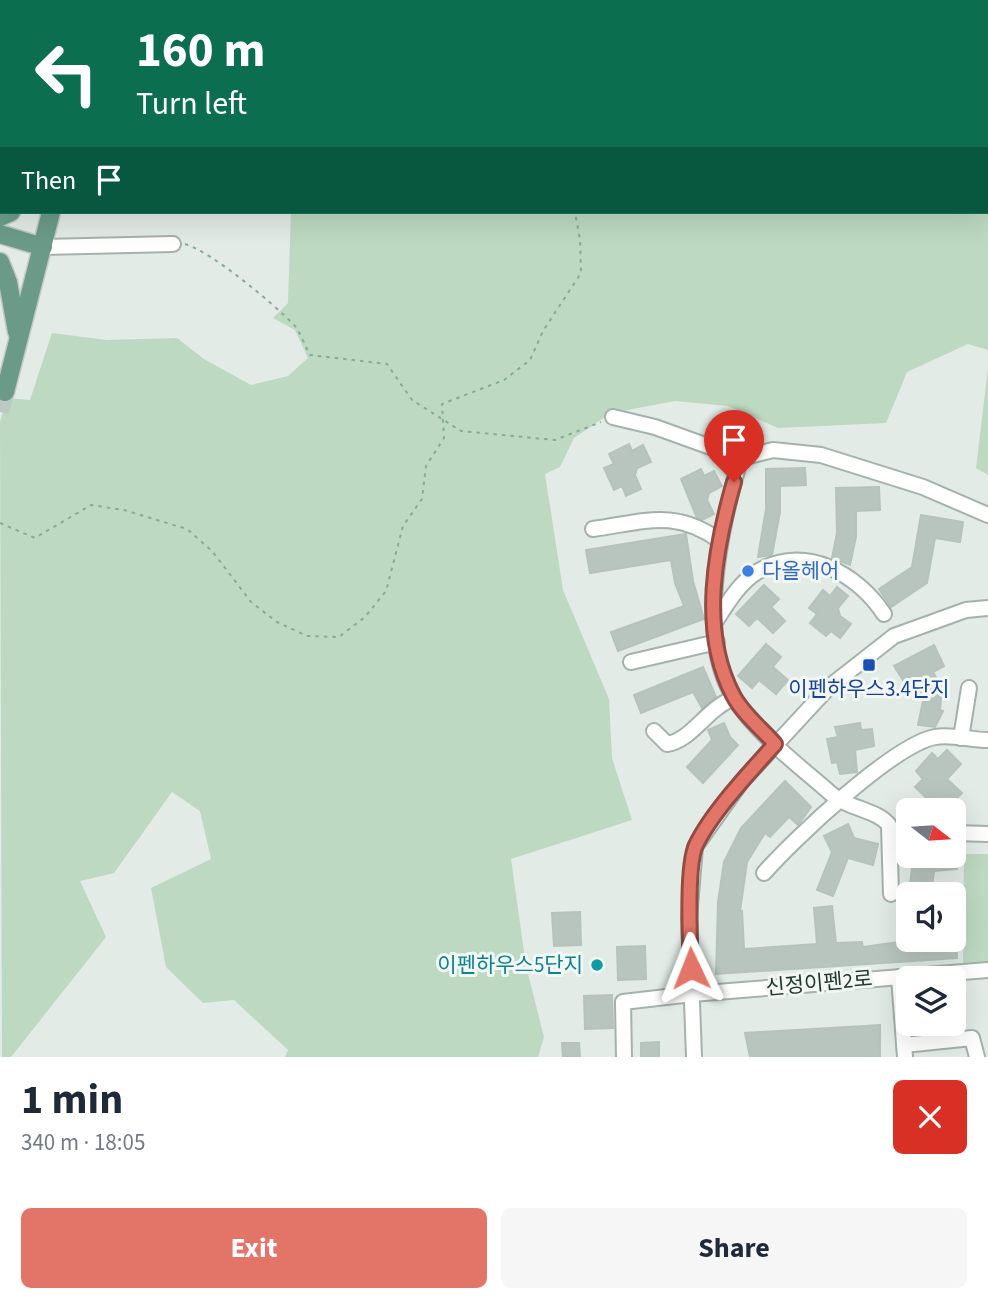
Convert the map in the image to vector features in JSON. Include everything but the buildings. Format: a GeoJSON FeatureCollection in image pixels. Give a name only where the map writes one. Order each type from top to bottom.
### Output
{"type":"FeatureCollection","features":[{"type":"Feature","properties":{"kind":"main road"},"geometry":{"type":"LineString","coordinates":[[5,392],[51,214]]}},
{"type":"Feature","properties":{"kind":"main road"},"geometry":{"type":"LineString","coordinates":[[0,234],[43,247]]}},
{"type":"Feature","properties":{"kind":"main road"},"geometry":{"type":"LineString","coordinates":[[0,261],[8,282],[18,342]]}},
{"type":"Feature","properties":{"kind":"street"},"geometry":{"type":"LineString","coordinates":[[43,247],[173,244]]}},
{"type":"Feature","properties":{"kind":"street"},"geometry":{"type":"LineString","coordinates":[[613,417],[655,426],[741,458],[773,450],[821,455],[923,487],[988,515]]}},
{"type":"Feature","properties":{"kind":"street"},"geometry":{"type":"LineString","coordinates":[[738,467],[715,568],[717,642],[734,698],[775,744],[839,801],[880,816],[891,831],[891,894]]}},
{"type":"Feature","properties":{"kind":"street"},"geometry":{"type":"LineString","coordinates":[[593,529],[677,519],[694,524],[720,541]]}},
{"type":"Feature","properties":{"kind":"street"},"geometry":{"type":"LineString","coordinates":[[715,622],[731,599],[757,572],[771,566],[805,561],[830,567],[854,580],[870,593],[884,614]]}},
{"type":"Feature","properties":{"kind":"street"},"geometry":{"type":"LineString","coordinates":[[694,1057],[689,918],[695,847],[742,781],[829,687],[894,636],[966,610],[988,608]]}},
{"type":"Feature","properties":{"kind":"street"},"geometry":{"type":"LineString","coordinates":[[631,662],[717,642]]}},
{"type":"Feature","properties":{"kind":"street"},"geometry":{"type":"LineString","coordinates":[[961,738],[969,688]]}},
{"type":"Feature","properties":{"kind":"street"},"geometry":{"type":"LineString","coordinates":[[654,731],[667,744],[682,740],[718,704],[734,698]]}},
{"type":"Feature","properties":{"kind":"street"},"geometry":{"type":"LineString","coordinates":[[764,873],[784,850],[839,801],[897,756],[935,737],[988,740]]}},
{"type":"Feature","properties":{"kind":"street"},"geometry":{"type":"LineString","coordinates":[[891,831],[896,830]]}},
{"type":"Feature","properties":{"kind":"street"},"geometry":{"type":"LineString","coordinates":[[966,833],[988,834]]}},
{"type":"Feature","properties":{"kind":"street","name":"신정이펜2로"},"geometry":{"type":"LineString","coordinates":[[966,972],[988,970]]}},
{"type":"Feature","properties":{"kind":"street","name":"신정이펜2로"},"geometry":{"type":"LineString","coordinates":[[624,1057],[623,1002],[896,977]]}},
{"type":"Feature","properties":{"kind":"street"},"geometry":{"type":"LineString","coordinates":[[904,1051],[972,1038],[977,1057]]}},
{"type":"Feature","properties":{"kind":"path"},"geometry":{"type":"LineString","coordinates":[[0,523],[35,538],[91,505],[157,518],[187,529],[233,576],[251,603],[277,622],[307,636],[339,637],[365,617],[386,591],[403,526],[422,499],[426,466],[444,438],[442,404],[504,380],[530,360],[544,331],[580,272],[580,240],[575,214]]}},
{"type":"Feature","properties":{"kind":"path"},"geometry":{"type":"LineString","coordinates":[[173,244],[199,248],[236,275],[296,327],[310,355],[387,364],[412,400],[461,431],[555,440],[613,417]]}},
{"type":"Feature","properties":{"kind":"green space"},"geometry":{"type":"Polygon","coordinates":[[[291,214],[988,214],[988,350],[968,344],[907,372],[886,423],[778,428],[728,406],[675,401],[611,413],[574,438],[560,467],[545,474],[563,590],[609,699],[612,758],[632,820],[511,859],[526,966],[544,1037],[538,1057],[285,1057],[288,1050],[234,1000],[203,1003],[166,967],[151,888],[211,859],[200,811],[172,792],[114,873],[80,881],[106,937],[11,1057],[2,1057],[0,422],[7,398],[30,400],[52,333],[107,340],[177,338],[204,359],[251,385],[288,376],[308,358],[295,330],[273,318],[288,303],[291,214]]]}},
{"type":"Feature","properties":{"kind":"green space"},"geometry":{"type":"Polygon","coordinates":[[[988,368],[988,475],[976,468],[988,368]]]}},
{"type":"Feature","properties":{"kind":"green space"},"geometry":{"type":"Polygon","coordinates":[[[966,854],[988,854],[988,963],[963,963],[963,952],[966,952],[966,882],[964,882],[966,854]]]}},
{"type":"Feature","properties":{"kind":"tunnel"},"geometry":{"type":"LineString","coordinates":[[0,412],[5,392]]}},
{"type":"Feature","properties":{"kind":"place","name":"다올헤어"},"geometry":{"type":"Point","coordinates":[748,571]}},
{"type":"Feature","properties":{"kind":"place","name":"이펜하우스3.4단지"},"geometry":{"type":"Point","coordinates":[869,665]}},
{"type":"Feature","properties":{"kind":"place","name":"이펜하우스5단지"},"geometry":{"type":"Point","coordinates":[597,965]}},
{"type":"Feature","properties":{"kind":"route"},"geometry":{"type":"LineString","coordinates":[[691,968],[689,918],[695,847],[742,781],[775,744],[734,698],[717,642],[715,568],[734,482]]}}]}
